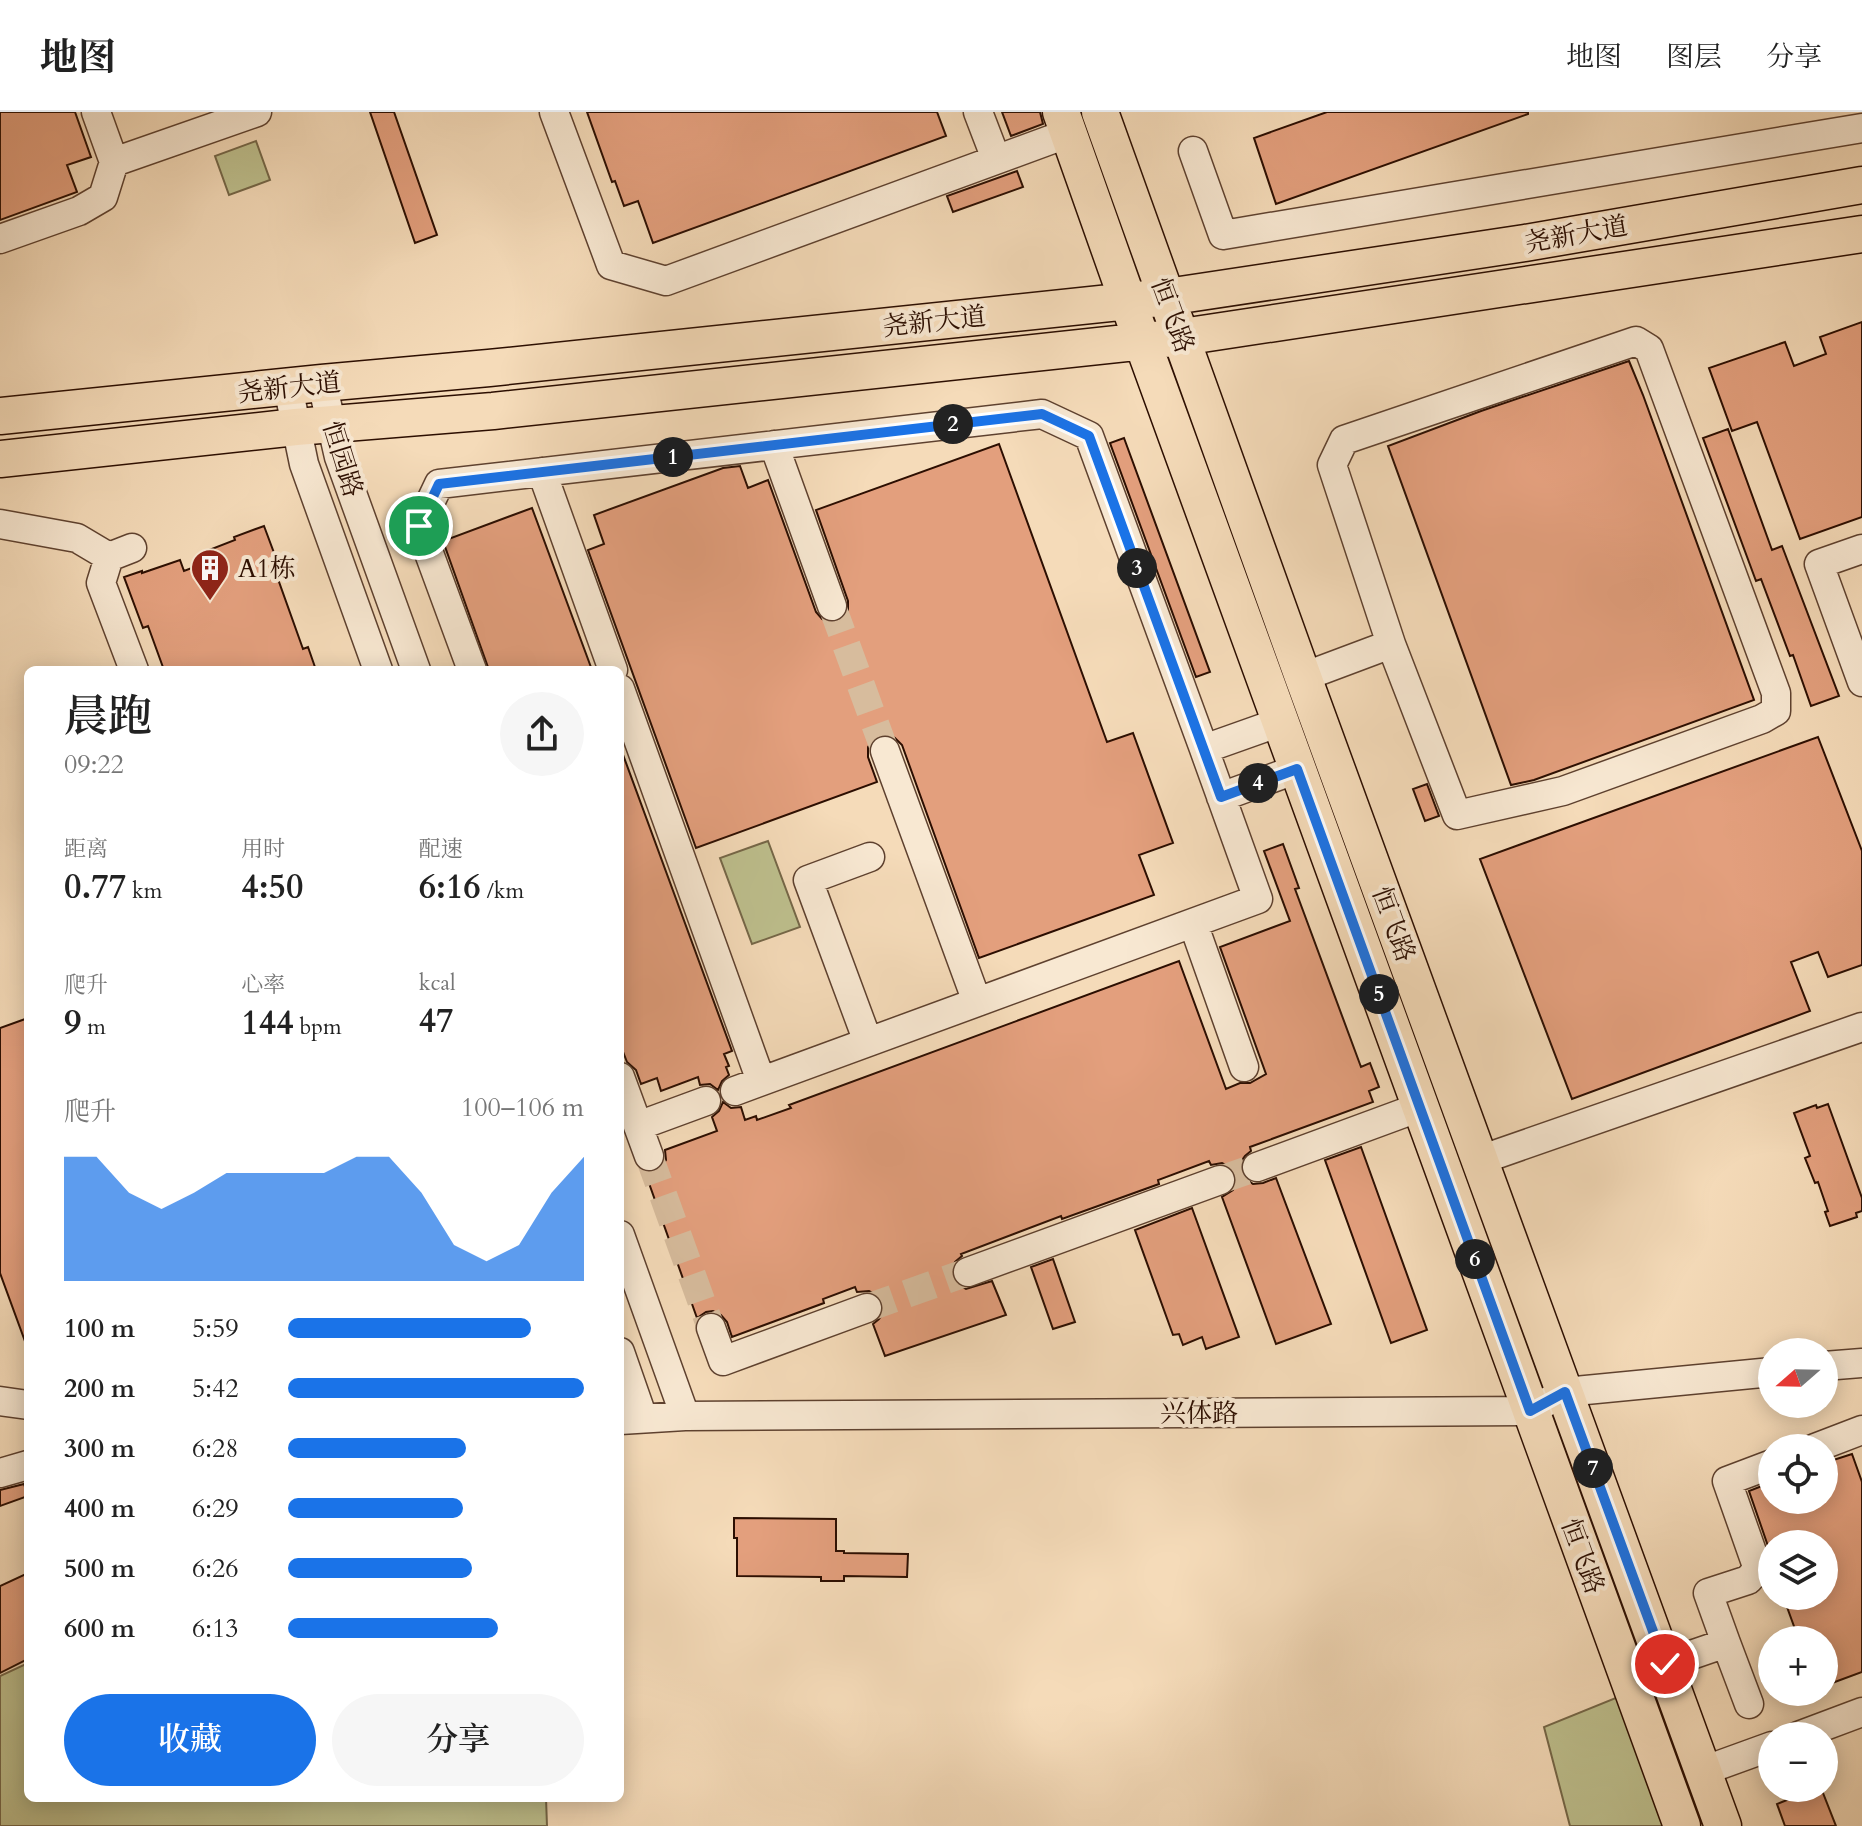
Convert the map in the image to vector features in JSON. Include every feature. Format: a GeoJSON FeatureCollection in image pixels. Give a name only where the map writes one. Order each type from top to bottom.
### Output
{"type":"FeatureCollection","features":[{"type":"Feature","properties":{"kind":"main road","name":"恒飞路"},"geometry":{"type":"LineString","coordinates":[[1100,112],[1723,1826]]}},
{"type":"Feature","properties":{"kind":"main road","name":"恒飞路"},"geometry":{"type":"LineString","coordinates":[[1065,122],[1682,1826]]}},
{"type":"Feature","properties":{"kind":"main road","name":"尧新大道"},"geometry":{"type":"LineString","coordinates":[[0,416],[1167,297],[1525,243],[1862,185]]}},
{"type":"Feature","properties":{"kind":"main road","name":"尧新大道"},"geometry":{"type":"LineString","coordinates":[[0,459],[314,426],[493,411],[1182,337],[1862,234]]}},
{"type":"Feature","properties":{"kind":"street"},"geometry":{"type":"LineString","coordinates":[[0,239],[79,211],[103,197],[114,162],[96,112]]}},
{"type":"Feature","properties":{"kind":"street"},"geometry":{"type":"LineString","coordinates":[[114,162],[257,112]]}},
{"type":"Feature","properties":{"kind":"street"},"geometry":{"type":"LineString","coordinates":[[554,112],[611,265],[666,281],[996,159],[1065,122]]}},
{"type":"Feature","properties":{"kind":"street"},"geometry":{"type":"LineString","coordinates":[[978,112],[996,159]]}},
{"type":"Feature","properties":{"kind":"street"},"geometry":{"type":"LineString","coordinates":[[1193,151],[1223,235],[1862,128]]}},
{"type":"Feature","properties":{"kind":"street"},"geometry":{"type":"LineString","coordinates":[[1636,341],[1649,349],[1776,693],[1776,711],[1762,719],[1563,791],[1457,815],[1391,644],[1332,465],[1344,440],[1636,341]]}},
{"type":"Feature","properties":{"kind":"street","name":"恒园路"},"geometry":{"type":"LineString","coordinates":[[305,385],[314,426],[339,457],[415,666]]}},
{"type":"Feature","properties":{"kind":"street"},"geometry":{"type":"LineString","coordinates":[[471,666],[419,526],[439,484],[1042,414],[1089,436],[1258,899],[735,1091]]}},
{"type":"Feature","properties":{"kind":"street","name":"恒园路"},"geometry":{"type":"LineString","coordinates":[[314,426],[304,464],[377,666]]}},
{"type":"Feature","properties":{"kind":"street"},"geometry":{"type":"LineString","coordinates":[[774,445],[832,606]]}},
{"type":"Feature","properties":{"kind":"street"},"geometry":{"type":"LineString","coordinates":[[542,472],[612,666]]}},
{"type":"Feature","properties":{"kind":"street"},"geometry":{"type":"LineString","coordinates":[[0,524],[77,538],[120,553],[101,583],[132,666]]}},
{"type":"Feature","properties":{"kind":"street"},"geometry":{"type":"LineString","coordinates":[[1862,549],[1819,564],[1862,682]]}},
{"type":"Feature","properties":{"kind":"street"},"geometry":{"type":"LineString","coordinates":[[1303,677],[1391,644]]}},
{"type":"Feature","properties":{"kind":"street"},"geometry":{"type":"LineString","coordinates":[[624,700],[761,1081]]}},
{"type":"Feature","properties":{"kind":"street"},"geometry":{"type":"LineString","coordinates":[[1204,749],[1280,722]]}},
{"type":"Feature","properties":{"kind":"street"},"geometry":{"type":"LineString","coordinates":[[885,751],[977,1002]]}},
{"type":"Feature","properties":{"kind":"street"},"geometry":{"type":"LineString","coordinates":[[1221,797],[1297,769]]}},
{"type":"Feature","properties":{"kind":"street"},"geometry":{"type":"LineString","coordinates":[[868,1042],[808,880],[870,857]]}},
{"type":"Feature","properties":{"kind":"street"},"geometry":{"type":"LineString","coordinates":[[1193,923],[1244,1067]]}},
{"type":"Feature","properties":{"kind":"street"},"geometry":{"type":"LineString","coordinates":[[1480,1160],[1862,1027]]}},
{"type":"Feature","properties":{"kind":"street"},"geometry":{"type":"LineString","coordinates":[[624,1088],[649,1156]]}},
{"type":"Feature","properties":{"kind":"street"},"geometry":{"type":"LineString","coordinates":[[638,1126],[706,1101]]}},
{"type":"Feature","properties":{"kind":"street"},"geometry":{"type":"LineString","coordinates":[[1257,1167],[1420,1107]]}},
{"type":"Feature","properties":{"kind":"street"},"geometry":{"type":"LineString","coordinates":[[968,1272],[1220,1180]]}},
{"type":"Feature","properties":{"kind":"street"},"geometry":{"type":"LineString","coordinates":[[624,1246],[685,1416]]}},
{"type":"Feature","properties":{"kind":"street"},"geometry":{"type":"LineString","coordinates":[[711,1328],[723,1361],[867,1308]]}},
{"type":"Feature","properties":{"kind":"street"},"geometry":{"type":"LineString","coordinates":[[1838,1365],[1862,1363]]}},
{"type":"Feature","properties":{"kind":"street","name":"兴体路"},"geometry":{"type":"LineString","coordinates":[[632,1419],[685,1416],[1530,1411],[1565,1392],[1758,1373]]}},
{"type":"Feature","properties":{"kind":"street"},"geometry":{"type":"LineString","coordinates":[[624,1374],[632,1419]]}},
{"type":"Feature","properties":{"kind":"street"},"geometry":{"type":"LineString","coordinates":[[0,1401],[24,1404]]}},
{"type":"Feature","properties":{"kind":"street"},"geometry":{"type":"LineString","coordinates":[[1838,1439],[1862,1430]]}},
{"type":"Feature","properties":{"kind":"street"},"geometry":{"type":"LineString","coordinates":[[0,1473],[24,1466]]}},
{"type":"Feature","properties":{"kind":"street"},"geometry":{"type":"LineString","coordinates":[[1749,1704],[1708,1593],[1748,1580],[1758,1569],[1727,1481],[1758,1469]]}},
{"type":"Feature","properties":{"kind":"street"},"geometry":{"type":"LineString","coordinates":[[1665,1664],[1726,1643]]}},
{"type":"Feature","properties":{"kind":"street"},"geometry":{"type":"LineString","coordinates":[[1835,1722],[1862,1712]]}},
{"type":"Feature","properties":{"kind":"street"},"geometry":{"type":"LineString","coordinates":[[1703,1771],[1758,1751]]}},
{"type":"Feature","properties":{"kind":"green space"},"geometry":{"type":"Polygon","coordinates":[[[256,141],[270,180],[229,195],[215,156],[256,141]]]}},
{"type":"Feature","properties":{"kind":"green space"},"geometry":{"type":"Polygon","coordinates":[[[768,841],[800,927],[752,944],[720,858],[768,841]]]}},
{"type":"Feature","properties":{"kind":"green space"},"geometry":{"type":"Polygon","coordinates":[[[24,1665],[24,1802],[546,1802],[547,1826],[0,1826],[0,1676],[24,1665]]]}},
{"type":"Feature","properties":{"kind":"green space"},"geometry":{"type":"Polygon","coordinates":[[[1623,1695],[1670,1826],[1570,1826],[1544,1727],[1623,1695]]]}},
{"type":"Feature","properties":{"kind":"building"},"geometry":{"type":"Polygon","coordinates":[[[0,112],[75,112],[91,157],[67,165],[77,192],[0,220],[0,112]]]}},
{"type":"Feature","properties":{"kind":"building"},"geometry":{"type":"Polygon","coordinates":[[[370,112],[394,112],[437,235],[415,243],[370,112]]]}},
{"type":"Feature","properties":{"kind":"building"},"geometry":{"type":"Polygon","coordinates":[[[587,112],[937,112],[946,136],[653,243],[638,201],[624,206],[587,112]]]}},
{"type":"Feature","properties":{"kind":"building"},"geometry":{"type":"Polygon","coordinates":[[[1002,112],[1040,112],[1043,124],[1011,136],[1002,112]]]}},
{"type":"Feature","properties":{"kind":"building"},"geometry":{"type":"Polygon","coordinates":[[[1327,112],[1528,114],[1276,204],[1254,138],[1327,112]]]}},
{"type":"Feature","properties":{"kind":"building"},"geometry":{"type":"Polygon","coordinates":[[[1017,171],[1023,187],[953,212],[947,196],[1017,171]]]}},
{"type":"Feature","properties":{"kind":"building"},"geometry":{"type":"Polygon","coordinates":[[[1862,322],[1862,517],[1800,539],[1757,422],[1732,431],[1709,368],[1785,342],[1794,366],[1826,354],[1820,337],[1862,322]]]}},
{"type":"Feature","properties":{"kind":"building"},"geometry":{"type":"Polygon","coordinates":[[[1629,361],[1754,700],[1534,780],[1511,785],[1388,446],[1629,361]]]}},
{"type":"Feature","properties":{"kind":"building"},"geometry":{"type":"Polygon","coordinates":[[[1728,429],[1772,550],[1782,546],[1839,696],[1811,706],[1761,579],[1756,581],[1703,438],[1728,429]]]}},
{"type":"Feature","properties":{"kind":"building"},"geometry":{"type":"Polygon","coordinates":[[[1124,438],[1210,672],[1196,677],[1110,443],[1124,438]]]}},
{"type":"Feature","properties":{"kind":"building"},"geometry":{"type":"Polygon","coordinates":[[[999,444],[1107,742],[1133,733],[1173,843],[1139,855],[1154,895],[979,958],[902,745],[889,734],[878,735],[868,747],[868,757],[877,782],[696,848],[588,550],[604,544],[594,515],[723,468],[740,466],[748,488],[768,480],[816,612],[828,622],[837,622],[845,616],[848,601],[816,510],[999,444]]]}},
{"type":"Feature","properties":{"kind":"building"},"geometry":{"type":"Polygon","coordinates":[[[532,508],[591,666],[488,666],[443,541],[532,508]]]}},
{"type":"Feature","properties":{"kind":"building","name":"A1栋"},"geometry":{"type":"Polygon","coordinates":[[[264,526],[283,577],[278,579],[303,649],[308,647],[315,666],[163,666],[148,626],[143,628],[124,577],[180,560],[184,571],[213,560],[209,550],[235,540],[234,537],[264,526]]]}},
{"type":"Feature","properties":{"kind":"building"},"geometry":{"type":"Polygon","coordinates":[[[1818,737],[1862,851],[1862,965],[1828,977],[1818,952],[1791,962],[1810,1011],[1572,1099],[1480,859],[1818,737]]]}},
{"type":"Feature","properties":{"kind":"building"},"geometry":{"type":"Polygon","coordinates":[[[624,757],[732,1051],[724,1054],[729,1075],[718,1090],[710,1084],[700,1085],[698,1077],[661,1091],[657,1078],[641,1084],[636,1070],[624,1054],[624,757]]]}},
{"type":"Feature","properties":{"kind":"building"},"geometry":{"type":"Polygon","coordinates":[[[1427,784],[1439,816],[1425,821],[1413,789],[1427,784]]]}},
{"type":"Feature","properties":{"kind":"building"},"geometry":{"type":"Polygon","coordinates":[[[1283,844],[1299,888],[1295,889],[1361,1067],[1370,1063],[1379,1087],[1369,1091],[1373,1102],[1250,1147],[1251,1151],[1240,1163],[1241,1172],[1253,1184],[1276,1178],[1331,1324],[1276,1344],[1222,1197],[1233,1190],[1236,1175],[1230,1167],[1222,1163],[1211,1165],[1209,1161],[1158,1180],[1159,1184],[1062,1219],[1061,1216],[961,1254],[951,1270],[957,1284],[966,1289],[992,1281],[1006,1315],[885,1356],[873,1324],[884,1312],[883,1301],[869,1291],[857,1292],[855,1287],[823,1299],[824,1303],[732,1337],[721,1315],[713,1311],[697,1318],[645,1172],[654,1172],[661,1167],[666,1160],[665,1150],[717,1131],[712,1117],[723,1102],[731,1108],[741,1107],[745,1120],[756,1116],[757,1120],[791,1108],[789,1105],[1179,961],[1226,1089],[1240,1083],[1250,1083],[1266,1074],[1220,947],[1290,921],[1264,851],[1283,844]]]}},
{"type":"Feature","properties":{"kind":"building"},"geometry":{"type":"Polygon","coordinates":[[[24,1019],[24,1339],[0,1273],[0,1028],[24,1019]]]}},
{"type":"Feature","properties":{"kind":"building"},"geometry":{"type":"Polygon","coordinates":[[[1828,1104],[1862,1198],[1862,1211],[1856,1213],[1857,1217],[1830,1226],[1818,1182],[1815,1183],[1805,1158],[1810,1156],[1794,1113],[1828,1104]]]}},
{"type":"Feature","properties":{"kind":"building"},"geometry":{"type":"Polygon","coordinates":[[[1361,1147],[1427,1330],[1391,1343],[1325,1160],[1361,1147]]]}},
{"type":"Feature","properties":{"kind":"building"},"geometry":{"type":"Polygon","coordinates":[[[1192,1208],[1239,1337],[1206,1349],[1202,1337],[1183,1345],[1179,1334],[1173,1335],[1135,1230],[1192,1208]]]}},
{"type":"Feature","properties":{"kind":"building"},"geometry":{"type":"Polygon","coordinates":[[[1053,1259],[1075,1322],[1053,1329],[1031,1267],[1053,1259]]]}},
{"type":"Feature","properties":{"kind":"building"},"geometry":{"type":"Polygon","coordinates":[[[1852,1454],[1862,1482],[1862,1672],[1838,1681],[1838,1626],[1794,1626],[1788,1610],[1838,1610],[1838,1530],[1762,1530],[1749,1491],[1758,1487],[1758,1514],[1838,1514],[1838,1458],[1852,1454]]]}},
{"type":"Feature","properties":{"kind":"building"},"geometry":{"type":"Polygon","coordinates":[[[24,1484],[24,1497],[0,1506],[0,1490],[24,1484]]]}},
{"type":"Feature","properties":{"kind":"building"},"geometry":{"type":"Polygon","coordinates":[[[734,1518],[836,1519],[836,1551],[908,1554],[907,1577],[844,1576],[844,1581],[821,1581],[821,1577],[737,1576],[734,1518]]]}},
{"type":"Feature","properties":{"kind":"building"},"geometry":{"type":"Polygon","coordinates":[[[24,1575],[24,1661],[0,1673],[0,1586],[24,1575]]]}},
{"type":"Feature","properties":{"kind":"building"},"geometry":{"type":"Polygon","coordinates":[[[1827,1802],[1836,1826],[1785,1826],[1777,1804],[1827,1802]]]}},
{"type":"Feature","properties":{"kind":"tunnel"},"geometry":{"type":"LineString","coordinates":[[832,606],[885,751]]}},
{"type":"Feature","properties":{"kind":"tunnel"},"geometry":{"type":"LineString","coordinates":[[649,1156],[711,1328]]}},
{"type":"Feature","properties":{"kind":"tunnel"},"geometry":{"type":"LineString","coordinates":[[1220,1180],[1257,1167]]}},
{"type":"Feature","properties":{"kind":"tunnel"},"geometry":{"type":"LineString","coordinates":[[867,1308],[968,1272]]}},
{"type":"Feature","properties":{"kind":"place","name":"A1栋"},"geometry":{"type":"Point","coordinates":[210,602]}},
{"type":"Feature","properties":{"kind":"route"},"geometry":{"type":"LineString","coordinates":[[419,526],[439,484],[1042,414],[1089,436],[1221,797],[1297,769],[1530,1411],[1565,1392],[1665,1664]]}}]}
